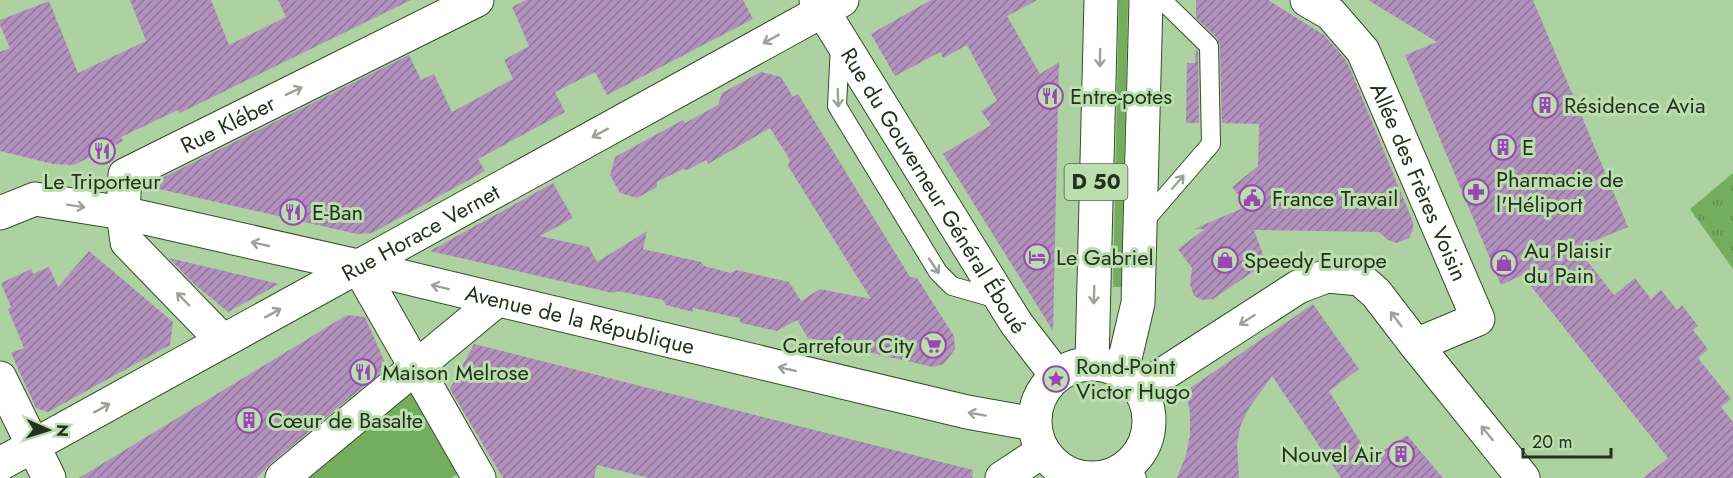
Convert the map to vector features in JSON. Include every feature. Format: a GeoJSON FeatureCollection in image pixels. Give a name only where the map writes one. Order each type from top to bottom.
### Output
{"type":"FeatureCollection","features":[{"type":"Feature","properties":{"kind":"street","name":"Rue Kléber"},"geometry":{"type":"LineString","coordinates":[[123,213],[125,175],[477,0]]}},
{"type":"Feature","properties":{"kind":"street","name":"D 50"},"geometry":{"type":"LineString","coordinates":[[1101,0],[1118,374]]}},
{"type":"Feature","properties":{"kind":"street","name":"D 50"},"geometry":{"type":"LineString","coordinates":[[1118,374],[1138,303],[1146,0]]}},
{"type":"Feature","properties":{"kind":"street","name":"Allée des Frères Voisin"},"geometry":{"type":"LineString","coordinates":[[1307,0],[1331,14],[1363,51],[1478,319],[1416,345]]}},
{"type":"Feature","properties":{"kind":"street","name":"Rue du Gouverneur Général Éboué"},"geometry":{"type":"LineString","coordinates":[[826,3],[841,40],[1021,331],[1056,375]]}},
{"type":"Feature","properties":{"kind":"street","name":"Rue Horace Vernet"},"geometry":{"type":"LineString","coordinates":[[0,464],[826,3]]}},
{"type":"Feature","properties":{"kind":"street"},"geometry":{"type":"LineString","coordinates":[[0,213],[35,199],[123,213],[127,242],[223,341]]}},
{"type":"Feature","properties":{"kind":"street","name":"Avenue de la République"},"geometry":{"type":"LineString","coordinates":[[123,213],[358,266],[967,412],[1039,438]]}},
{"type":"Feature","properties":{"kind":"street"},"geometry":{"type":"LineString","coordinates":[[358,266],[415,368],[467,474]]}},
{"type":"Feature","properties":{"kind":"street"},"geometry":{"type":"LineString","coordinates":[[1118,374],[1149,411],[1150,423],[1133,471],[1087,477],[1057,467],[1039,438],[1036,406],[1044,389],[1056,375],[1073,366],[1118,374],[1298,287],[1327,276],[1360,279],[1376,293],[1523,478]]}},
{"type":"Feature","properties":{"kind":"street"},"geometry":{"type":"LineString","coordinates":[[282,478],[497,300]]}},
{"type":"Feature","properties":{"kind":"street"},"geometry":{"type":"LineString","coordinates":[[0,378],[49,478]]}},
{"type":"Feature","properties":{"kind":"street"},"geometry":{"type":"LineString","coordinates":[[1002,478],[1039,438]]}},
{"type":"Feature","properties":{"kind":"lane"},"geometry":{"type":"LineString","coordinates":[[1140,226],[1211,144],[1209,46],[1162,0]]}},
{"type":"Feature","properties":{"kind":"green space"},"geometry":{"type":"Polygon","coordinates":[[[1119,0],[1128,0],[1121,287],[1113,287],[1119,0]]]}},
{"type":"Feature","properties":{"kind":"green space"},"geometry":{"type":"Polygon","coordinates":[[[1733,173],[1733,269],[1690,209],[1733,173]]]}},
{"type":"Feature","properties":{"kind":"green space"},"geometry":{"type":"Polygon","coordinates":[[[415,368],[471,466],[451,478],[282,478],[415,368]]]}},
{"type":"Feature","properties":{"kind":"building"},"geometry":{"type":"Polygon","coordinates":[[[130,0],[211,0],[229,45],[286,17],[278,0],[411,0],[180,113],[178,110],[121,137],[123,141],[74,165],[53,164],[0,151],[0,52],[10,48],[0,20],[49,1],[78,73],[146,41],[130,0]]]}},
{"type":"Feature","properties":{"kind":"building"},"geometry":{"type":"Polygon","coordinates":[[[526,0],[743,0],[753,19],[607,95],[595,72],[555,92],[565,112],[478,159],[485,171],[372,233],[357,234],[146,186],[409,55],[421,80],[434,74],[452,112],[513,79],[504,60],[529,46],[512,7],[526,0]]]}},
{"type":"Feature","properties":{"kind":"building"},"geometry":{"type":"Polygon","coordinates":[[[931,0],[1037,0],[1007,16],[1040,74],[1059,62],[1053,331],[943,154],[991,125],[981,111],[997,101],[967,45],[943,58],[940,52],[895,76],[871,34],[931,0]]]}},
{"type":"Feature","properties":{"kind":"building"},"geometry":{"type":"Polygon","coordinates":[[[1196,0],[1268,0],[1324,35],[1349,66],[1413,222],[1413,230],[1409,238],[1397,243],[1388,240],[1379,232],[1254,230],[1264,257],[1263,265],[1213,299],[1203,300],[1194,296],[1190,284],[1192,268],[1178,249],[1205,229],[1194,229],[1248,206],[1232,187],[1258,166],[1259,124],[1222,123],[1220,46],[1217,38],[1196,18],[1196,0]]]}},
{"type":"Feature","properties":{"kind":"building"},"geometry":{"type":"Polygon","coordinates":[[[1368,0],[1533,0],[1628,227],[1577,248],[1614,295],[1635,278],[1651,299],[1661,290],[1677,310],[1682,305],[1698,326],[1693,330],[1708,349],[1698,358],[1731,399],[1721,407],[1733,422],[1733,478],[1643,478],[1668,458],[1522,275],[1501,285],[1405,55],[1437,42],[1368,0]]]}},
{"type":"Feature","properties":{"kind":"building"},"geometry":{"type":"Polygon","coordinates":[[[1196,49],[1198,51],[1199,123],[1186,123],[1187,63],[1195,63],[1196,49]]]}},
{"type":"Feature","properties":{"kind":"building"},"geometry":{"type":"Polygon","coordinates":[[[761,72],[781,77],[793,97],[798,94],[910,277],[917,278],[954,336],[955,349],[944,364],[933,367],[808,338],[797,320],[777,331],[741,323],[739,318],[693,308],[693,312],[666,305],[663,300],[618,291],[613,293],[430,251],[553,183],[573,218],[540,236],[589,247],[597,262],[647,231],[643,249],[701,262],[704,266],[731,273],[736,270],[789,282],[801,301],[820,289],[871,299],[788,166],[790,160],[770,128],[708,164],[706,160],[657,182],[657,187],[637,198],[620,193],[610,175],[615,157],[683,120],[685,123],[718,105],[722,93],[761,72]]]}},
{"type":"Feature","properties":{"kind":"building"},"geometry":{"type":"Polygon","coordinates":[[[89,251],[173,322],[170,345],[48,412],[36,408],[11,353],[24,348],[8,309],[11,307],[1,283],[31,269],[33,274],[49,267],[58,287],[89,251]]]}},
{"type":"Feature","properties":{"kind":"building"},"geometry":{"type":"Polygon","coordinates":[[[169,258],[279,284],[228,312],[192,282],[169,258]]]}},
{"type":"Feature","properties":{"kind":"building"},"geometry":{"type":"Polygon","coordinates":[[[1313,304],[1359,369],[1329,391],[1371,459],[1407,435],[1443,478],[1341,478],[1272,376],[1249,408],[1241,424],[1237,443],[1239,478],[1177,478],[1186,455],[1190,435],[1190,413],[1186,391],[1313,304]]]}},
{"type":"Feature","properties":{"kind":"building","name":"Cœur de Basalte"},"geometry":{"type":"Polygon","coordinates":[[[347,315],[365,317],[387,367],[270,464],[257,478],[79,478],[347,315]]]}},
{"type":"Feature","properties":{"kind":"building"},"geometry":{"type":"Polygon","coordinates":[[[474,344],[973,470],[972,478],[649,478],[597,465],[594,478],[503,478],[450,389],[474,344]]]}},
{"type":"Feature","properties":{"kind":"place","name":"Entre-potes"},"geometry":{"type":"Point","coordinates":[1050,96]}},
{"type":"Feature","properties":{"kind":"place","name":"Résidence Avia"},"geometry":{"type":"Point","coordinates":[1545,105]}},
{"type":"Feature","properties":{"kind":"place","name":"E"},"geometry":{"type":"Point","coordinates":[1503,147]}},
{"type":"Feature","properties":{"kind":"place","name":"Le Triporteur"},"geometry":{"type":"Point","coordinates":[102,151]}},
{"type":"Feature","properties":{"kind":"place","name":"Pharmacie de l'Héliport"},"geometry":{"type":"Point","coordinates":[1476,192]}},
{"type":"Feature","properties":{"kind":"place","name":"France Travail"},"geometry":{"type":"Point","coordinates":[1252,198]}},
{"type":"Feature","properties":{"kind":"place","name":"E-Ban"},"geometry":{"type":"Point","coordinates":[293,212]}},
{"type":"Feature","properties":{"kind":"place","name":"Le Gabriel"},"geometry":{"type":"Point","coordinates":[1037,257]}},
{"type":"Feature","properties":{"kind":"place","name":"Speedy Europe"},"geometry":{"type":"Point","coordinates":[1225,260]}},
{"type":"Feature","properties":{"kind":"place","name":"Au Plaisir du Pain"},"geometry":{"type":"Point","coordinates":[1504,263]}},
{"type":"Feature","properties":{"kind":"place","name":"Carrefour City"},"geometry":{"type":"Point","coordinates":[933,345]}},
{"type":"Feature","properties":{"kind":"place","name":"Maison Melrose"},"geometry":{"type":"Point","coordinates":[363,372]}},
{"type":"Feature","properties":{"kind":"place","name":"Rond-Point Victor Hugo"},"geometry":{"type":"Point","coordinates":[1056,379]}},
{"type":"Feature","properties":{"kind":"place","name":"Cœur de Basalte"},"geometry":{"type":"Point","coordinates":[249,420]}},
{"type":"Feature","properties":{"kind":"place","name":"Nouvel Air"},"geometry":{"type":"Point","coordinates":[1401,454]}}]}
